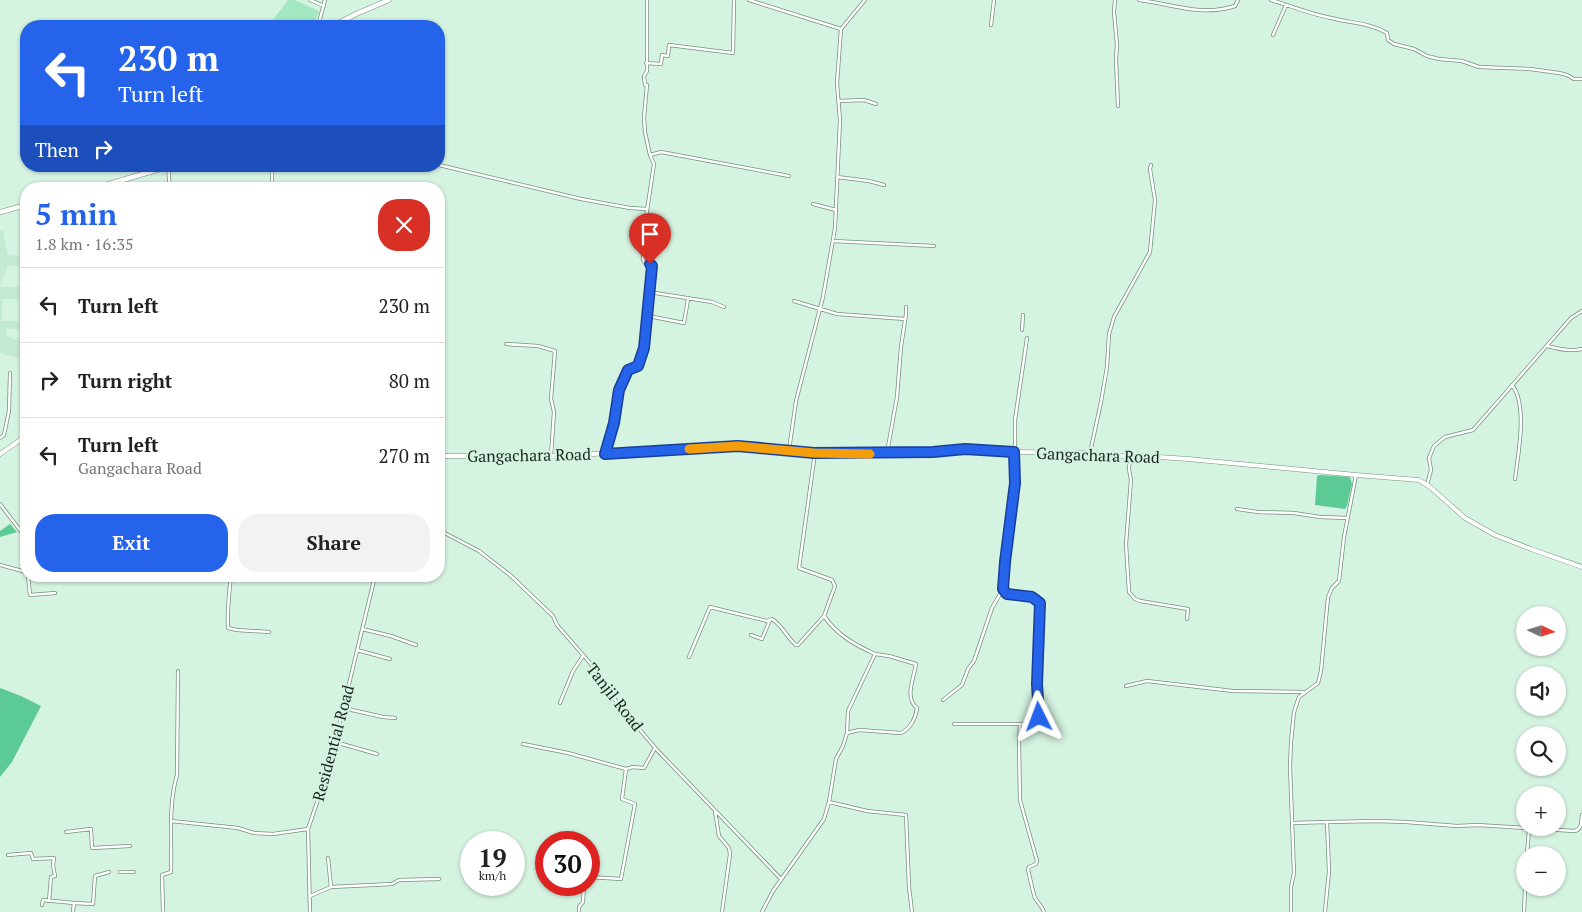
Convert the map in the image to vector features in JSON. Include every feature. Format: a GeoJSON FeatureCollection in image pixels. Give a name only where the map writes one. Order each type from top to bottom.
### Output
{"type":"FeatureCollection","features":[{"type":"Feature","properties":{"kind":"highway"},"geometry":{"type":"LineString","coordinates":[[344,20],[389,0]]}},
{"type":"Feature","properties":{"kind":"highway"},"geometry":{"type":"LineString","coordinates":[[116,182],[152,172]]}},
{"type":"Feature","properties":{"kind":"highway"},"geometry":{"type":"LineString","coordinates":[[0,212],[20,207]]}},
{"type":"Feature","properties":{"kind":"main road"},"geometry":{"type":"LineString","coordinates":[[1,451],[20,440]]}},
{"type":"Feature","properties":{"kind":"main road","name":"Gangachara Road"},"geometry":{"type":"LineString","coordinates":[[445,456],[551,456],[738,446],[814,453],[933,452],[965,449],[1090,453],[1115,457],[1130,455],[1419,480],[1465,518],[1531,549],[1582,567]]}},
{"type":"Feature","properties":{"kind":"street"},"geometry":{"type":"LineString","coordinates":[[310,0],[324,6]]}},
{"type":"Feature","properties":{"kind":"street"},"geometry":{"type":"LineString","coordinates":[[320,20],[325,0]]}},
{"type":"Feature","properties":{"kind":"street"},"geometry":{"type":"LineString","coordinates":[[605,454],[614,423],[619,390],[628,370],[638,366],[644,348],[648,316],[652,265],[645,263],[643,260],[647,209],[654,164],[645,132],[644,117],[647,85],[645,85],[647,0]]}},
{"type":"Feature","properties":{"kind":"street"},"geometry":{"type":"LineString","coordinates":[[646,63],[661,64],[662,55],[668,56],[669,45],[733,53],[734,0]]}},
{"type":"Feature","properties":{"kind":"street"},"geometry":{"type":"LineString","coordinates":[[749,0],[841,30]]}},
{"type":"Feature","properties":{"kind":"street"},"geometry":{"type":"LineString","coordinates":[[789,450],[796,402],[820,308],[833,241],[840,120],[837,83],[841,30],[865,0]]}},
{"type":"Feature","properties":{"kind":"street"},"geometry":{"type":"LineString","coordinates":[[991,25],[994,0]]}},
{"type":"Feature","properties":{"kind":"street"},"geometry":{"type":"LineString","coordinates":[[1115,0],[1118,106]]}},
{"type":"Feature","properties":{"kind":"street"},"geometry":{"type":"LineString","coordinates":[[1139,0],[1196,11],[1229,8],[1235,6],[1238,0]]}},
{"type":"Feature","properties":{"kind":"street"},"geometry":{"type":"LineString","coordinates":[[1271,0],[1331,18],[1378,27],[1387,33],[1388,40],[1394,44],[1414,49],[1426,56],[1462,61],[1479,67],[1550,71],[1567,75],[1574,79],[1582,79]]}},
{"type":"Feature","properties":{"kind":"street"},"geometry":{"type":"LineString","coordinates":[[1273,35],[1286,5]]}},
{"type":"Feature","properties":{"kind":"street"},"geometry":{"type":"LineString","coordinates":[[838,101],[864,100],[876,104]]}},
{"type":"Feature","properties":{"kind":"street"},"geometry":{"type":"LineString","coordinates":[[650,155],[660,152],[789,176]]}},
{"type":"Feature","properties":{"kind":"street"},"geometry":{"type":"LineString","coordinates":[[1090,453],[1101,402],[1107,367],[1109,334],[1114,317],[1150,252],[1155,200],[1151,165]]}},
{"type":"Feature","properties":{"kind":"street"},"geometry":{"type":"LineString","coordinates":[[445,166],[580,199],[630,208],[647,209]]}},
{"type":"Feature","properties":{"kind":"street"},"geometry":{"type":"LineString","coordinates":[[837,177],[884,185]]}},
{"type":"Feature","properties":{"kind":"street"},"geometry":{"type":"LineString","coordinates":[[813,204],[836,210]]}},
{"type":"Feature","properties":{"kind":"street"},"geometry":{"type":"LineString","coordinates":[[833,241],[934,246]]}},
{"type":"Feature","properties":{"kind":"street"},"geometry":{"type":"LineString","coordinates":[[649,292],[712,302],[724,307]]}},
{"type":"Feature","properties":{"kind":"street"},"geometry":{"type":"LineString","coordinates":[[648,316],[684,323],[688,299]]}},
{"type":"Feature","properties":{"kind":"street"},"geometry":{"type":"LineString","coordinates":[[794,301],[837,314],[905,320]]}},
{"type":"Feature","properties":{"kind":"street"},"geometry":{"type":"LineString","coordinates":[[887,453],[897,397],[906,307]]}},
{"type":"Feature","properties":{"kind":"street"},"geometry":{"type":"LineString","coordinates":[[1427,485],[1431,470],[1429,458],[1434,446],[1445,438],[1473,430],[1571,318],[1582,311]]}},
{"type":"Feature","properties":{"kind":"street"},"geometry":{"type":"LineString","coordinates":[[1022,330],[1024,315]]}},
{"type":"Feature","properties":{"kind":"street"},"geometry":{"type":"LineString","coordinates":[[943,700],[962,685],[968,669],[974,661],[992,608],[1003,589],[1015,483],[1015,420],[1027,338]]}},
{"type":"Feature","properties":{"kind":"street"},"geometry":{"type":"LineString","coordinates":[[506,344],[538,346],[555,351],[551,399],[554,412],[551,456]]}},
{"type":"Feature","properties":{"kind":"street"},"geometry":{"type":"LineString","coordinates":[[1547,346],[1561,349],[1582,349]]}},
{"type":"Feature","properties":{"kind":"street"},"geometry":{"type":"LineString","coordinates":[[0,438],[4,435],[9,411],[10,372]]}},
{"type":"Feature","properties":{"kind":"street"},"geometry":{"type":"LineString","coordinates":[[1512,385],[1516,390],[1520,403],[1520,436],[1515,479]]}},
{"type":"Feature","properties":{"kind":"street"},"geometry":{"type":"LineString","coordinates":[[689,657],[710,607],[767,621],[771,619],[786,632],[796,645],[824,616],[835,586],[834,582],[801,570],[798,565],[814,453]]}},
{"type":"Feature","properties":{"kind":"street"},"geometry":{"type":"LineString","coordinates":[[1130,455],[1129,469],[1131,480],[1126,544],[1130,592],[1135,599],[1140,601],[1188,609],[1187,619]]}},
{"type":"Feature","properties":{"kind":"street"},"geometry":{"type":"LineString","coordinates":[[1291,912],[1291,887],[1294,873],[1290,767],[1294,712],[1299,697],[1318,683],[1321,671],[1328,597],[1332,588],[1340,581],[1347,518],[1356,475]]}},
{"type":"Feature","properties":{"kind":"street"},"geometry":{"type":"LineString","coordinates":[[0,504],[20,530]]}},
{"type":"Feature","properties":{"kind":"street"},"geometry":{"type":"LineString","coordinates":[[1237,509],[1347,518]]}},
{"type":"Feature","properties":{"kind":"street","name":"Tanjil Road"},"geometry":{"type":"LineString","coordinates":[[445,533],[479,551],[510,575],[553,616],[557,625],[583,656],[618,704],[656,748],[781,879]]}},
{"type":"Feature","properties":{"kind":"street"},"geometry":{"type":"LineString","coordinates":[[0,565],[20,570]]}},
{"type":"Feature","properties":{"kind":"street"},"geometry":{"type":"LineString","coordinates":[[29,582],[30,595],[55,592]]}},
{"type":"Feature","properties":{"kind":"street"},"geometry":{"type":"LineString","coordinates":[[231,582],[227,612],[228,628],[269,632]]}},
{"type":"Feature","properties":{"kind":"street","name":"Residential Road"},"geometry":{"type":"LineString","coordinates":[[310,912],[308,829],[335,742],[374,582]]}},
{"type":"Feature","properties":{"kind":"street"},"geometry":{"type":"LineString","coordinates":[[954,724],[1035,723],[1039,717],[1037,684],[1040,603],[1032,597],[1007,594],[1003,589]]}},
{"type":"Feature","properties":{"kind":"street"},"geometry":{"type":"LineString","coordinates":[[824,616],[829,624],[854,644],[875,654],[890,656],[916,664],[911,685],[911,698],[912,704],[917,708],[917,711],[906,731],[901,734],[858,730],[847,732]]}},
{"type":"Feature","properties":{"kind":"street"},"geometry":{"type":"LineString","coordinates":[[751,635],[762,638],[771,619]]}},
{"type":"Feature","properties":{"kind":"street"},"geometry":{"type":"LineString","coordinates":[[362,629],[416,645]]}},
{"type":"Feature","properties":{"kind":"street"},"geometry":{"type":"LineString","coordinates":[[357,650],[390,659]]}},
{"type":"Feature","properties":{"kind":"street"},"geometry":{"type":"LineString","coordinates":[[762,912],[781,879],[824,820],[836,759],[843,746],[847,732],[848,711],[875,654]]}},
{"type":"Feature","properties":{"kind":"street"},"geometry":{"type":"LineString","coordinates":[[560,703],[573,671],[583,656]]}},
{"type":"Feature","properties":{"kind":"street"},"geometry":{"type":"LineString","coordinates":[[163,912],[162,875],[171,872],[171,821],[176,775],[178,671]]}},
{"type":"Feature","properties":{"kind":"street"},"geometry":{"type":"LineString","coordinates":[[1126,686],[1147,680],[1233,691],[1305,692]]}},
{"type":"Feature","properties":{"kind":"street"},"geometry":{"type":"LineString","coordinates":[[343,708],[395,718]]}},
{"type":"Feature","properties":{"kind":"street"},"geometry":{"type":"LineString","coordinates":[[1020,724],[1020,800],[1037,861],[1028,868],[1037,902],[1042,906],[1044,912]]}},
{"type":"Feature","properties":{"kind":"street"},"geometry":{"type":"LineString","coordinates":[[335,742],[377,754]]}},
{"type":"Feature","properties":{"kind":"street"},"geometry":{"type":"LineString","coordinates":[[523,744],[568,753],[626,769],[633,767],[644,768],[656,748]]}},
{"type":"Feature","properties":{"kind":"street"},"geometry":{"type":"LineString","coordinates":[[600,878],[621,879],[635,804],[622,799],[626,769]]}},
{"type":"Feature","properties":{"kind":"street"},"geometry":{"type":"LineString","coordinates":[[829,802],[867,811],[906,815],[912,912]]}},
{"type":"Feature","properties":{"kind":"street"},"geometry":{"type":"LineString","coordinates":[[715,811],[719,836],[729,848],[730,854],[722,912]]}},
{"type":"Feature","properties":{"kind":"street"},"geometry":{"type":"LineString","coordinates":[[1566,831],[1578,830],[1582,816]]}},
{"type":"Feature","properties":{"kind":"street"},"geometry":{"type":"LineString","coordinates":[[171,821],[238,828],[254,834],[273,834],[308,829]]}},
{"type":"Feature","properties":{"kind":"street"},"geometry":{"type":"LineString","coordinates":[[1293,823],[1378,821],[1516,828]]}},
{"type":"Feature","properties":{"kind":"street"},"geometry":{"type":"LineString","coordinates":[[1325,912],[1329,872],[1327,822]]}},
{"type":"Feature","properties":{"kind":"street"},"geometry":{"type":"LineString","coordinates":[[66,832],[91,829],[92,848],[130,846]]}},
{"type":"Feature","properties":{"kind":"street"},"geometry":{"type":"LineString","coordinates":[[8,856],[32,853],[33,859],[54,858],[55,876],[51,877],[49,901]]}},
{"type":"Feature","properties":{"kind":"street"},"geometry":{"type":"LineString","coordinates":[[328,858],[331,887]]}},
{"type":"Feature","properties":{"kind":"street"},"geometry":{"type":"LineString","coordinates":[[42,905],[42,900],[93,904],[95,876],[109,872]]}},
{"type":"Feature","properties":{"kind":"street"},"geometry":{"type":"LineString","coordinates":[[120,872],[134,872]]}},
{"type":"Feature","properties":{"kind":"street"},"geometry":{"type":"LineString","coordinates":[[310,896],[331,887],[392,884],[399,880],[439,879]]}},
{"type":"Feature","properties":{"kind":"street"},"geometry":{"type":"LineString","coordinates":[[579,912],[584,896]]}},
{"type":"Feature","properties":{"kind":"street"},"geometry":{"type":"LineString","coordinates":[[1524,912],[1525,896]]}},
{"type":"Feature","properties":{"kind":"street"},"geometry":{"type":"LineString","coordinates":[[73,912],[74,903]]}},
{"type":"Feature","properties":{"kind":"shaded area"},"geometry":{"type":"Polygon","coordinates":[[[288,0],[295,0],[319,11],[315,20],[273,20],[288,0]]]}},
{"type":"Feature","properties":{"kind":"shaded area"},"geometry":{"type":"Polygon","coordinates":[[[0,231],[3,231],[8,255],[20,256],[20,266],[8,265],[0,286],[0,231]]]}},
{"type":"Feature","properties":{"kind":"shaded area"},"geometry":{"type":"Polygon","coordinates":[[[0,287],[20,287],[20,299],[2,299],[2,321],[20,321],[20,329],[6,329],[6,336],[20,341],[20,359],[0,353],[0,287]]]}},
{"type":"Feature","properties":{"kind":"shaded area"},"geometry":{"type":"Polygon","coordinates":[[[1317,476],[1350,477],[1352,484],[1345,509],[1315,505],[1317,476]]]}},
{"type":"Feature","properties":{"kind":"shaded area"},"geometry":{"type":"Polygon","coordinates":[[[10,524],[17,532],[0,537],[0,531],[10,524]]]}},
{"type":"Feature","properties":{"kind":"shaded area"},"geometry":{"type":"Polygon","coordinates":[[[0,688],[41,706],[12,762],[0,777],[0,688]]]}},
{"type":"Feature","properties":{"kind":"slow traffic"},"geometry":{"type":"LineString","coordinates":[[689,449],[738,446],[814,453],[870,454]]}},
{"type":"Feature","properties":{"kind":"route"},"geometry":{"type":"LineString","coordinates":[[650,264],[652,266],[644,348],[638,366],[628,370],[619,390],[614,423],[605,454],[738,446],[814,453],[860,454],[965,449],[1014,452],[1015,483],[1003,589],[1007,594],[1032,597],[1040,603],[1037,684],[1039,717]]}}]}
